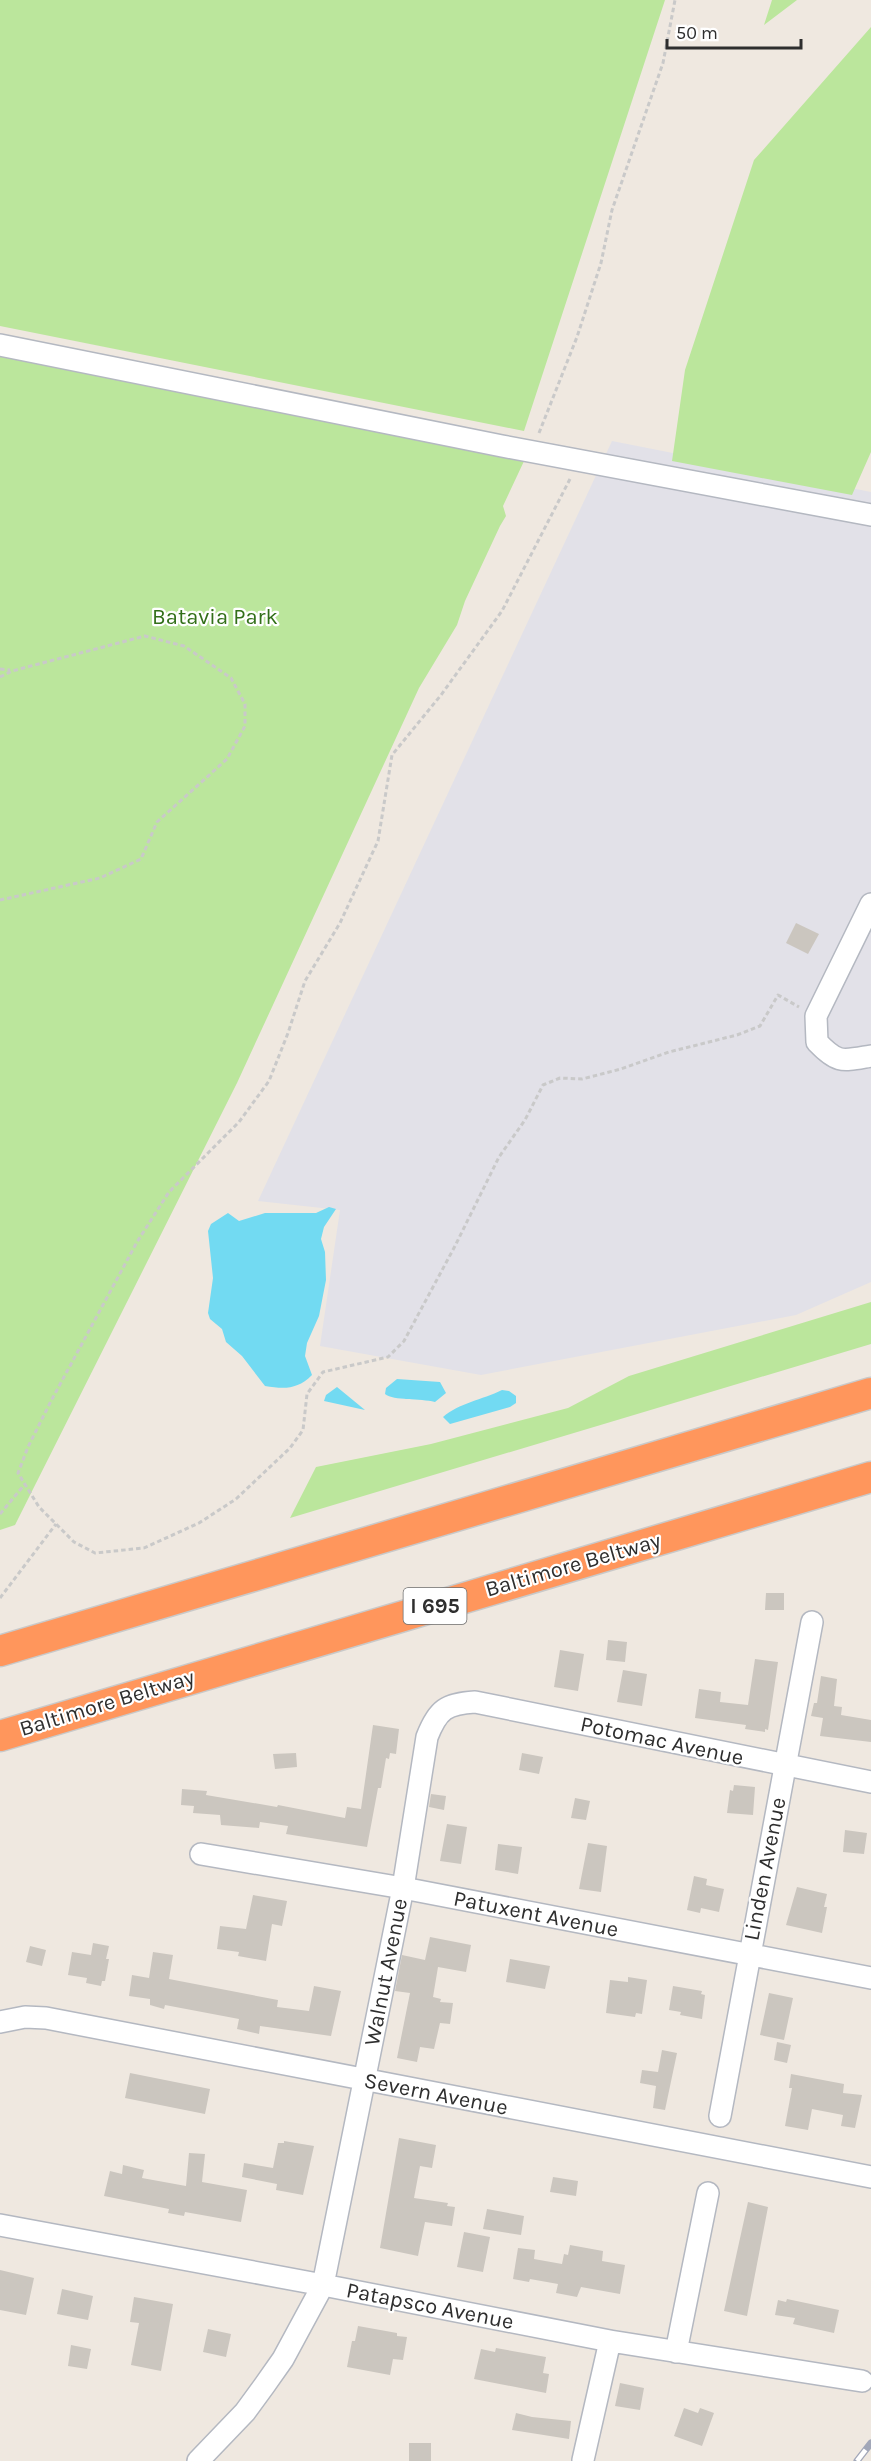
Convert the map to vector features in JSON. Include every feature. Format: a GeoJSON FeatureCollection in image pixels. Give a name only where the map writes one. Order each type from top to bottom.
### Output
{"type":"FeatureCollection","features":[{"type":"Feature","properties":{"kind":"highway"},"geometry":{"type":"LineString","coordinates":[[0,1651],[871,1393]]}},
{"type":"Feature","properties":{"kind":"highway","name":"Baltimore Beltway"},"geometry":{"type":"LineString","coordinates":[[0,1736],[871,1477]]}},
{"type":"Feature","properties":{"kind":"street"},"geometry":{"type":"LineString","coordinates":[[0,345],[531,452],[871,515]]}},
{"type":"Feature","properties":{"kind":"street"},"geometry":{"type":"LineString","coordinates":[[871,904],[816,1016],[817,1042],[831,1057],[846,1060],[871,1056]]}},
{"type":"Feature","properties":{"kind":"street","name":"Linden Avenue"},"geometry":{"type":"LineString","coordinates":[[720,2116],[812,1622]]}},
{"type":"Feature","properties":{"kind":"street","name":"Potomac Avenue"},"geometry":{"type":"LineString","coordinates":[[453,1704],[476,1702],[871,1782]]}},
{"type":"Feature","properties":{"kind":"street","name":"Walnut Avenue"},"geometry":{"type":"LineString","coordinates":[[198,2461],[244,2412],[264,2386],[283,2359],[323,2285],[403,1888],[427,1737],[436,1717],[453,1704]]}},
{"type":"Feature","properties":{"kind":"street","name":"Patuxent Avenue"},"geometry":{"type":"LineString","coordinates":[[201,1854],[403,1888],[871,1978]]}},
{"type":"Feature","properties":{"kind":"street","name":"Severn Avenue"},"geometry":{"type":"LineString","coordinates":[[0,2022],[25,2017],[46,2019],[871,2177]]}},
{"type":"Feature","properties":{"kind":"street"},"geometry":{"type":"LineString","coordinates":[[676,2352],[708,2193]]}},
{"type":"Feature","properties":{"kind":"street","name":"Patapsco Avenue"},"geometry":{"type":"LineString","coordinates":[[0,2225],[610,2341],[862,2381]]}},
{"type":"Feature","properties":{"kind":"street"},"geometry":{"type":"LineString","coordinates":[[583,2460],[610,2341]]}},
{"type":"Feature","properties":{"kind":"path"},"geometry":{"type":"LineString","coordinates":[[531,452],[577,337],[601,263],[612,210],[663,63],[675,0]]}},
{"type":"Feature","properties":{"kind":"path"},"geometry":{"type":"LineString","coordinates":[[579,461],[502,611],[441,695],[392,755],[378,841],[340,923],[305,981],[269,1081],[239,1122],[169,1192],[137,1242],[28,1447],[18,1473],[39,1507],[74,1542],[94,1553],[144,1548],[199,1523],[236,1499],[290,1448],[303,1430],[307,1394],[323,1372],[388,1357],[404,1341],[500,1157],[525,1120],[543,1085],[560,1077],[582,1079],[621,1069],[669,1052],[745,1032],[760,1026],[778,995],[816,1016]]}},
{"type":"Feature","properties":{"kind":"path"},"geometry":{"type":"LineString","coordinates":[[0,677],[12,671],[145,636],[184,646],[231,678],[245,704],[245,726],[227,759],[157,822],[141,859],[100,878],[0,900]]}},
{"type":"Feature","properties":{"kind":"path"},"geometry":{"type":"LineString","coordinates":[[0,669],[12,671]]}},
{"type":"Feature","properties":{"kind":"path"},"geometry":{"type":"LineString","coordinates":[[0,1514],[25,1484]]}},
{"type":"Feature","properties":{"kind":"path"},"geometry":{"type":"LineString","coordinates":[[0,1598],[56,1524]]}},
{"type":"Feature","properties":{"kind":"shaded area"},"geometry":{"type":"Polygon","coordinates":[[[612,441],[871,492],[871,1282],[796,1315],[481,1375],[320,1346],[340,1210],[258,1201],[612,441]]]}},
{"type":"Feature","properties":{"kind":"green space"},"geometry":{"type":"Polygon","coordinates":[[[0,0],[665,0],[524,431],[0,326],[0,0]]]}},
{"type":"Feature","properties":{"kind":"green space"},"geometry":{"type":"Polygon","coordinates":[[[772,0],[797,0],[764,25],[772,0]]]}},
{"type":"Feature","properties":{"kind":"green space"},"geometry":{"type":"Polygon","coordinates":[[[871,27],[871,452],[852,495],[672,461],[685,370],[754,160],[871,27]]]}},
{"type":"Feature","properties":{"kind":"green space","name":"Batavia Park"},"geometry":{"type":"Polygon","coordinates":[[[0,355],[525,459],[503,506],[506,516],[465,601],[457,625],[419,688],[237,1083],[15,1525],[0,1530],[0,355]]]}},
{"type":"Feature","properties":{"kind":"green space"},"geometry":{"type":"Polygon","coordinates":[[[871,1302],[871,1344],[290,1518],[316,1467],[431,1444],[568,1408],[629,1376],[871,1302]]]}},
{"type":"Feature","properties":{"kind":"water"},"geometry":{"type":"Polygon","coordinates":[[[329,1207],[336,1209],[324,1227],[321,1239],[325,1252],[326,1280],[319,1316],[307,1343],[305,1356],[312,1375],[296,1386],[278,1388],[265,1386],[242,1356],[226,1342],[222,1329],[210,1319],[208,1313],[213,1278],[208,1231],[211,1224],[228,1213],[239,1221],[265,1213],[316,1213],[329,1207]]]}},
{"type":"Feature","properties":{"kind":"water"},"geometry":{"type":"Polygon","coordinates":[[[397,1379],[440,1382],[446,1393],[435,1402],[394,1398],[385,1394],[386,1388],[397,1379]]]}},
{"type":"Feature","properties":{"kind":"water"},"geometry":{"type":"Polygon","coordinates":[[[337,1387],[365,1410],[324,1401],[326,1395],[337,1387]]]}},
{"type":"Feature","properties":{"kind":"water"},"geometry":{"type":"Polygon","coordinates":[[[502,1390],[509,1391],[516,1396],[516,1403],[510,1407],[450,1424],[443,1417],[463,1405],[502,1390]]]}},
{"type":"Feature","properties":{"kind":"building"},"geometry":{"type":"Polygon","coordinates":[[[796,923],[819,934],[808,954],[786,943],[796,923]]]}},
{"type":"Feature","properties":{"kind":"building"},"geometry":{"type":"Polygon","coordinates":[[[766,1593],[784,1593],[784,1610],[765,1610],[766,1593]]]}},
{"type":"Feature","properties":{"kind":"building"},"geometry":{"type":"Polygon","coordinates":[[[608,1640],[627,1642],[625,1662],[606,1660],[608,1640]]]}},
{"type":"Feature","properties":{"kind":"building"},"geometry":{"type":"Polygon","coordinates":[[[560,1650],[584,1654],[578,1691],[554,1687],[560,1650]]]}},
{"type":"Feature","properties":{"kind":"building"},"geometry":{"type":"Polygon","coordinates":[[[755,1659],[778,1662],[768,1730],[765,1729],[765,1732],[745,1729],[746,1725],[695,1718],[699,1689],[721,1692],[720,1702],[748,1705],[755,1659]]]}},
{"type":"Feature","properties":{"kind":"building"},"geometry":{"type":"Polygon","coordinates":[[[623,1670],[647,1674],[642,1706],[617,1702],[623,1670]]]}},
{"type":"Feature","properties":{"kind":"building"},"geometry":{"type":"Polygon","coordinates":[[[821,1676],[837,1679],[834,1706],[842,1707],[841,1715],[871,1720],[871,1742],[820,1736],[823,1718],[811,1716],[814,1703],[817,1703],[821,1676]]]}},
{"type":"Feature","properties":{"kind":"building"},"geometry":{"type":"Polygon","coordinates":[[[373,1725],[399,1729],[396,1754],[390,1753],[389,1759],[386,1758],[367,1847],[286,1834],[288,1826],[260,1822],[259,1828],[221,1825],[220,1815],[193,1813],[194,1806],[181,1805],[182,1789],[207,1791],[206,1795],[277,1807],[278,1805],[345,1818],[347,1807],[361,1809],[373,1725]]]}},
{"type":"Feature","properties":{"kind":"building"},"geometry":{"type":"Polygon","coordinates":[[[296,1753],[297,1767],[275,1769],[273,1754],[296,1753]]]}},
{"type":"Feature","properties":{"kind":"building"},"geometry":{"type":"Polygon","coordinates":[[[522,1753],[543,1757],[539,1774],[519,1770],[522,1753]]]}},
{"type":"Feature","properties":{"kind":"building"},"geometry":{"type":"Polygon","coordinates":[[[734,1785],[755,1787],[753,1815],[727,1813],[730,1790],[733,1791],[734,1785]]]}},
{"type":"Feature","properties":{"kind":"building"},"geometry":{"type":"Polygon","coordinates":[[[431,1794],[446,1796],[444,1810],[429,1807],[431,1794]]]}},
{"type":"Feature","properties":{"kind":"building"},"geometry":{"type":"Polygon","coordinates":[[[575,1798],[590,1801],[586,1820],[571,1818],[575,1798]]]}},
{"type":"Feature","properties":{"kind":"building"},"geometry":{"type":"Polygon","coordinates":[[[447,1824],[467,1827],[461,1864],[440,1861],[447,1824]]]}},
{"type":"Feature","properties":{"kind":"building"},"geometry":{"type":"Polygon","coordinates":[[[845,1830],[867,1833],[864,1854],[843,1852],[845,1830]]]}},
{"type":"Feature","properties":{"kind":"building"},"geometry":{"type":"Polygon","coordinates":[[[588,1843],[607,1846],[601,1892],[579,1889],[588,1843]]]}},
{"type":"Feature","properties":{"kind":"building"},"geometry":{"type":"Polygon","coordinates":[[[498,1844],[522,1847],[518,1874],[495,1870],[498,1844]]]}},
{"type":"Feature","properties":{"kind":"building"},"geometry":{"type":"Polygon","coordinates":[[[694,1876],[707,1879],[706,1885],[724,1889],[719,1912],[701,1908],[700,1913],[687,1910],[694,1876]]]}},
{"type":"Feature","properties":{"kind":"building"},"geometry":{"type":"Polygon","coordinates":[[[797,1887],[827,1894],[822,1933],[786,1925],[797,1887]]]}},
{"type":"Feature","properties":{"kind":"building"},"geometry":{"type":"Polygon","coordinates":[[[253,1895],[287,1901],[282,1926],[272,1924],[266,1961],[238,1956],[239,1952],[217,1949],[220,1926],[246,1929],[253,1895]]]}},
{"type":"Feature","properties":{"kind":"building"},"geometry":{"type":"Polygon","coordinates":[[[430,1937],[471,1945],[466,1972],[438,1967],[433,1997],[441,1999],[440,2002],[453,2003],[450,2024],[440,2023],[434,2049],[420,2047],[417,2062],[397,2058],[410,1993],[395,1991],[402,1955],[425,1960],[430,1937]]]}},
{"type":"Feature","properties":{"kind":"building"},"geometry":{"type":"Polygon","coordinates":[[[93,1943],[109,1946],[105,1981],[102,1981],[101,1986],[86,1983],[87,1978],[68,1975],[72,1952],[91,1955],[93,1943]]]}},
{"type":"Feature","properties":{"kind":"building"},"geometry":{"type":"Polygon","coordinates":[[[30,1946],[46,1950],[42,1966],[26,1962],[30,1946]]]}},
{"type":"Feature","properties":{"kind":"building"},"geometry":{"type":"Polygon","coordinates":[[[153,1952],[173,1955],[169,1979],[278,2000],[277,2007],[309,2011],[314,1986],[341,1991],[331,2036],[260,2026],[259,2034],[237,2029],[239,2019],[165,2005],[164,2009],[150,2005],[150,1999],[129,1996],[132,1975],[149,1978],[153,1952]]]}},
{"type":"Feature","properties":{"kind":"building"},"geometry":{"type":"Polygon","coordinates":[[[510,1959],[550,1966],[545,1989],[506,1982],[510,1959]]]}},
{"type":"Feature","properties":{"kind":"building"},"geometry":{"type":"Polygon","coordinates":[[[628,1977],[647,1980],[642,2014],[636,2013],[635,2017],[606,2013],[610,1980],[628,1982],[628,1977]]]}},
{"type":"Feature","properties":{"kind":"building"},"geometry":{"type":"Polygon","coordinates":[[[673,1986],[702,1991],[701,1994],[705,1995],[702,2019],[680,2015],[681,2012],[669,2010],[673,1986]]]}},
{"type":"Feature","properties":{"kind":"building"},"geometry":{"type":"Polygon","coordinates":[[[769,1993],[793,1998],[784,2040],[760,2035],[769,1993]]]}},
{"type":"Feature","properties":{"kind":"building"},"geometry":{"type":"Polygon","coordinates":[[[777,2042],[791,2045],[787,2063],[774,2060],[777,2042]]]}},
{"type":"Feature","properties":{"kind":"building"},"geometry":{"type":"Polygon","coordinates":[[[662,2050],[677,2053],[665,2110],[653,2108],[656,2086],[640,2083],[642,2070],[658,2072],[662,2050]]]}},
{"type":"Feature","properties":{"kind":"building"},"geometry":{"type":"Polygon","coordinates":[[[130,2073],[210,2089],[205,2114],[125,2098],[130,2073]]]}},
{"type":"Feature","properties":{"kind":"building"},"geometry":{"type":"Polygon","coordinates":[[[791,2074],[844,2084],[843,2093],[862,2095],[855,2128],[841,2126],[843,2115],[812,2109],[808,2130],[785,2126],[792,2088],[789,2088],[791,2074]]]}},
{"type":"Feature","properties":{"kind":"building"},"geometry":{"type":"Polygon","coordinates":[[[399,2138],[436,2145],[432,2168],[420,2166],[414,2198],[448,2203],[447,2206],[455,2207],[452,2226],[425,2222],[418,2256],[380,2248],[399,2138]]]}},
{"type":"Feature","properties":{"kind":"building"},"geometry":{"type":"Polygon","coordinates":[[[284,2141],[314,2146],[303,2195],[276,2190],[277,2184],[242,2177],[244,2163],[273,2168],[278,2143],[284,2143],[284,2141]]]}},
{"type":"Feature","properties":{"kind":"building"},"geometry":{"type":"Polygon","coordinates":[[[189,2153],[205,2154],[202,2182],[247,2190],[241,2222],[185,2212],[184,2216],[168,2213],[169,2209],[104,2196],[110,2171],[122,2174],[123,2165],[144,2170],[142,2178],[186,2186],[189,2153]]]}},
{"type":"Feature","properties":{"kind":"building"},"geometry":{"type":"Polygon","coordinates":[[[553,2177],[578,2181],[576,2196],[550,2192],[553,2177]]]}},
{"type":"Feature","properties":{"kind":"building"},"geometry":{"type":"Polygon","coordinates":[[[748,2202],[768,2207],[747,2316],[724,2311],[748,2202]]]}},
{"type":"Feature","properties":{"kind":"building"},"geometry":{"type":"Polygon","coordinates":[[[487,2209],[524,2216],[521,2235],[483,2229],[487,2209]]]}},
{"type":"Feature","properties":{"kind":"building"},"geometry":{"type":"Polygon","coordinates":[[[464,2232],[490,2237],[483,2272],[457,2267],[464,2232]]]}},
{"type":"Feature","properties":{"kind":"building"},"geometry":{"type":"Polygon","coordinates":[[[570,2245],[603,2251],[602,2261],[625,2265],[620,2294],[581,2287],[577,2297],[556,2293],[558,2284],[530,2279],[529,2282],[513,2279],[518,2248],[535,2250],[534,2259],[562,2264],[564,2254],[568,2255],[570,2245]]]}},
{"type":"Feature","properties":{"kind":"building"},"geometry":{"type":"Polygon","coordinates":[[[0,2270],[34,2278],[26,2315],[0,2310],[0,2270]]]}},
{"type":"Feature","properties":{"kind":"building"},"geometry":{"type":"Polygon","coordinates":[[[62,2289],[93,2296],[88,2320],[57,2314],[62,2289]]]}},
{"type":"Feature","properties":{"kind":"building"},"geometry":{"type":"Polygon","coordinates":[[[134,2297],[173,2304],[161,2371],[131,2365],[139,2323],[130,2322],[134,2297]]]}},
{"type":"Feature","properties":{"kind":"building"},"geometry":{"type":"Polygon","coordinates":[[[787,2299],[839,2310],[834,2333],[793,2324],[795,2318],[775,2315],[778,2300],[786,2302],[787,2299]]]}},
{"type":"Feature","properties":{"kind":"building"},"geometry":{"type":"Polygon","coordinates":[[[358,2326],[407,2337],[403,2360],[393,2359],[390,2375],[347,2367],[352,2341],[355,2341],[358,2326]]]}},
{"type":"Feature","properties":{"kind":"building"},"geometry":{"type":"Polygon","coordinates":[[[208,2329],[231,2334],[226,2357],[203,2352],[208,2329]]]}},
{"type":"Feature","properties":{"kind":"building"},"geometry":{"type":"Polygon","coordinates":[[[71,2345],[91,2349],[87,2369],[68,2366],[71,2345]]]}},
{"type":"Feature","properties":{"kind":"building"},"geometry":{"type":"Polygon","coordinates":[[[496,2348],[546,2357],[543,2373],[549,2374],[546,2393],[474,2379],[481,2349],[495,2352],[496,2348]]]}},
{"type":"Feature","properties":{"kind":"building"},"geometry":{"type":"Polygon","coordinates":[[[620,2383],[644,2388],[640,2410],[615,2406],[620,2383]]]}},
{"type":"Feature","properties":{"kind":"building"},"geometry":{"type":"Polygon","coordinates":[[[684,2408],[698,2413],[700,2408],[714,2413],[702,2446],[674,2436],[684,2408]]]}},
{"type":"Feature","properties":{"kind":"building"},"geometry":{"type":"Polygon","coordinates":[[[516,2413],[571,2421],[569,2439],[512,2430],[516,2413]]]}},
{"type":"Feature","properties":{"kind":"building"},"geometry":{"type":"Polygon","coordinates":[[[409,2443],[431,2443],[431,2461],[409,2461],[409,2443]]]}},
{"type":"Feature","properties":{"kind":"railway"},"geometry":{"type":"LineString","coordinates":[[857,2461],[871,2443]]}}]}
